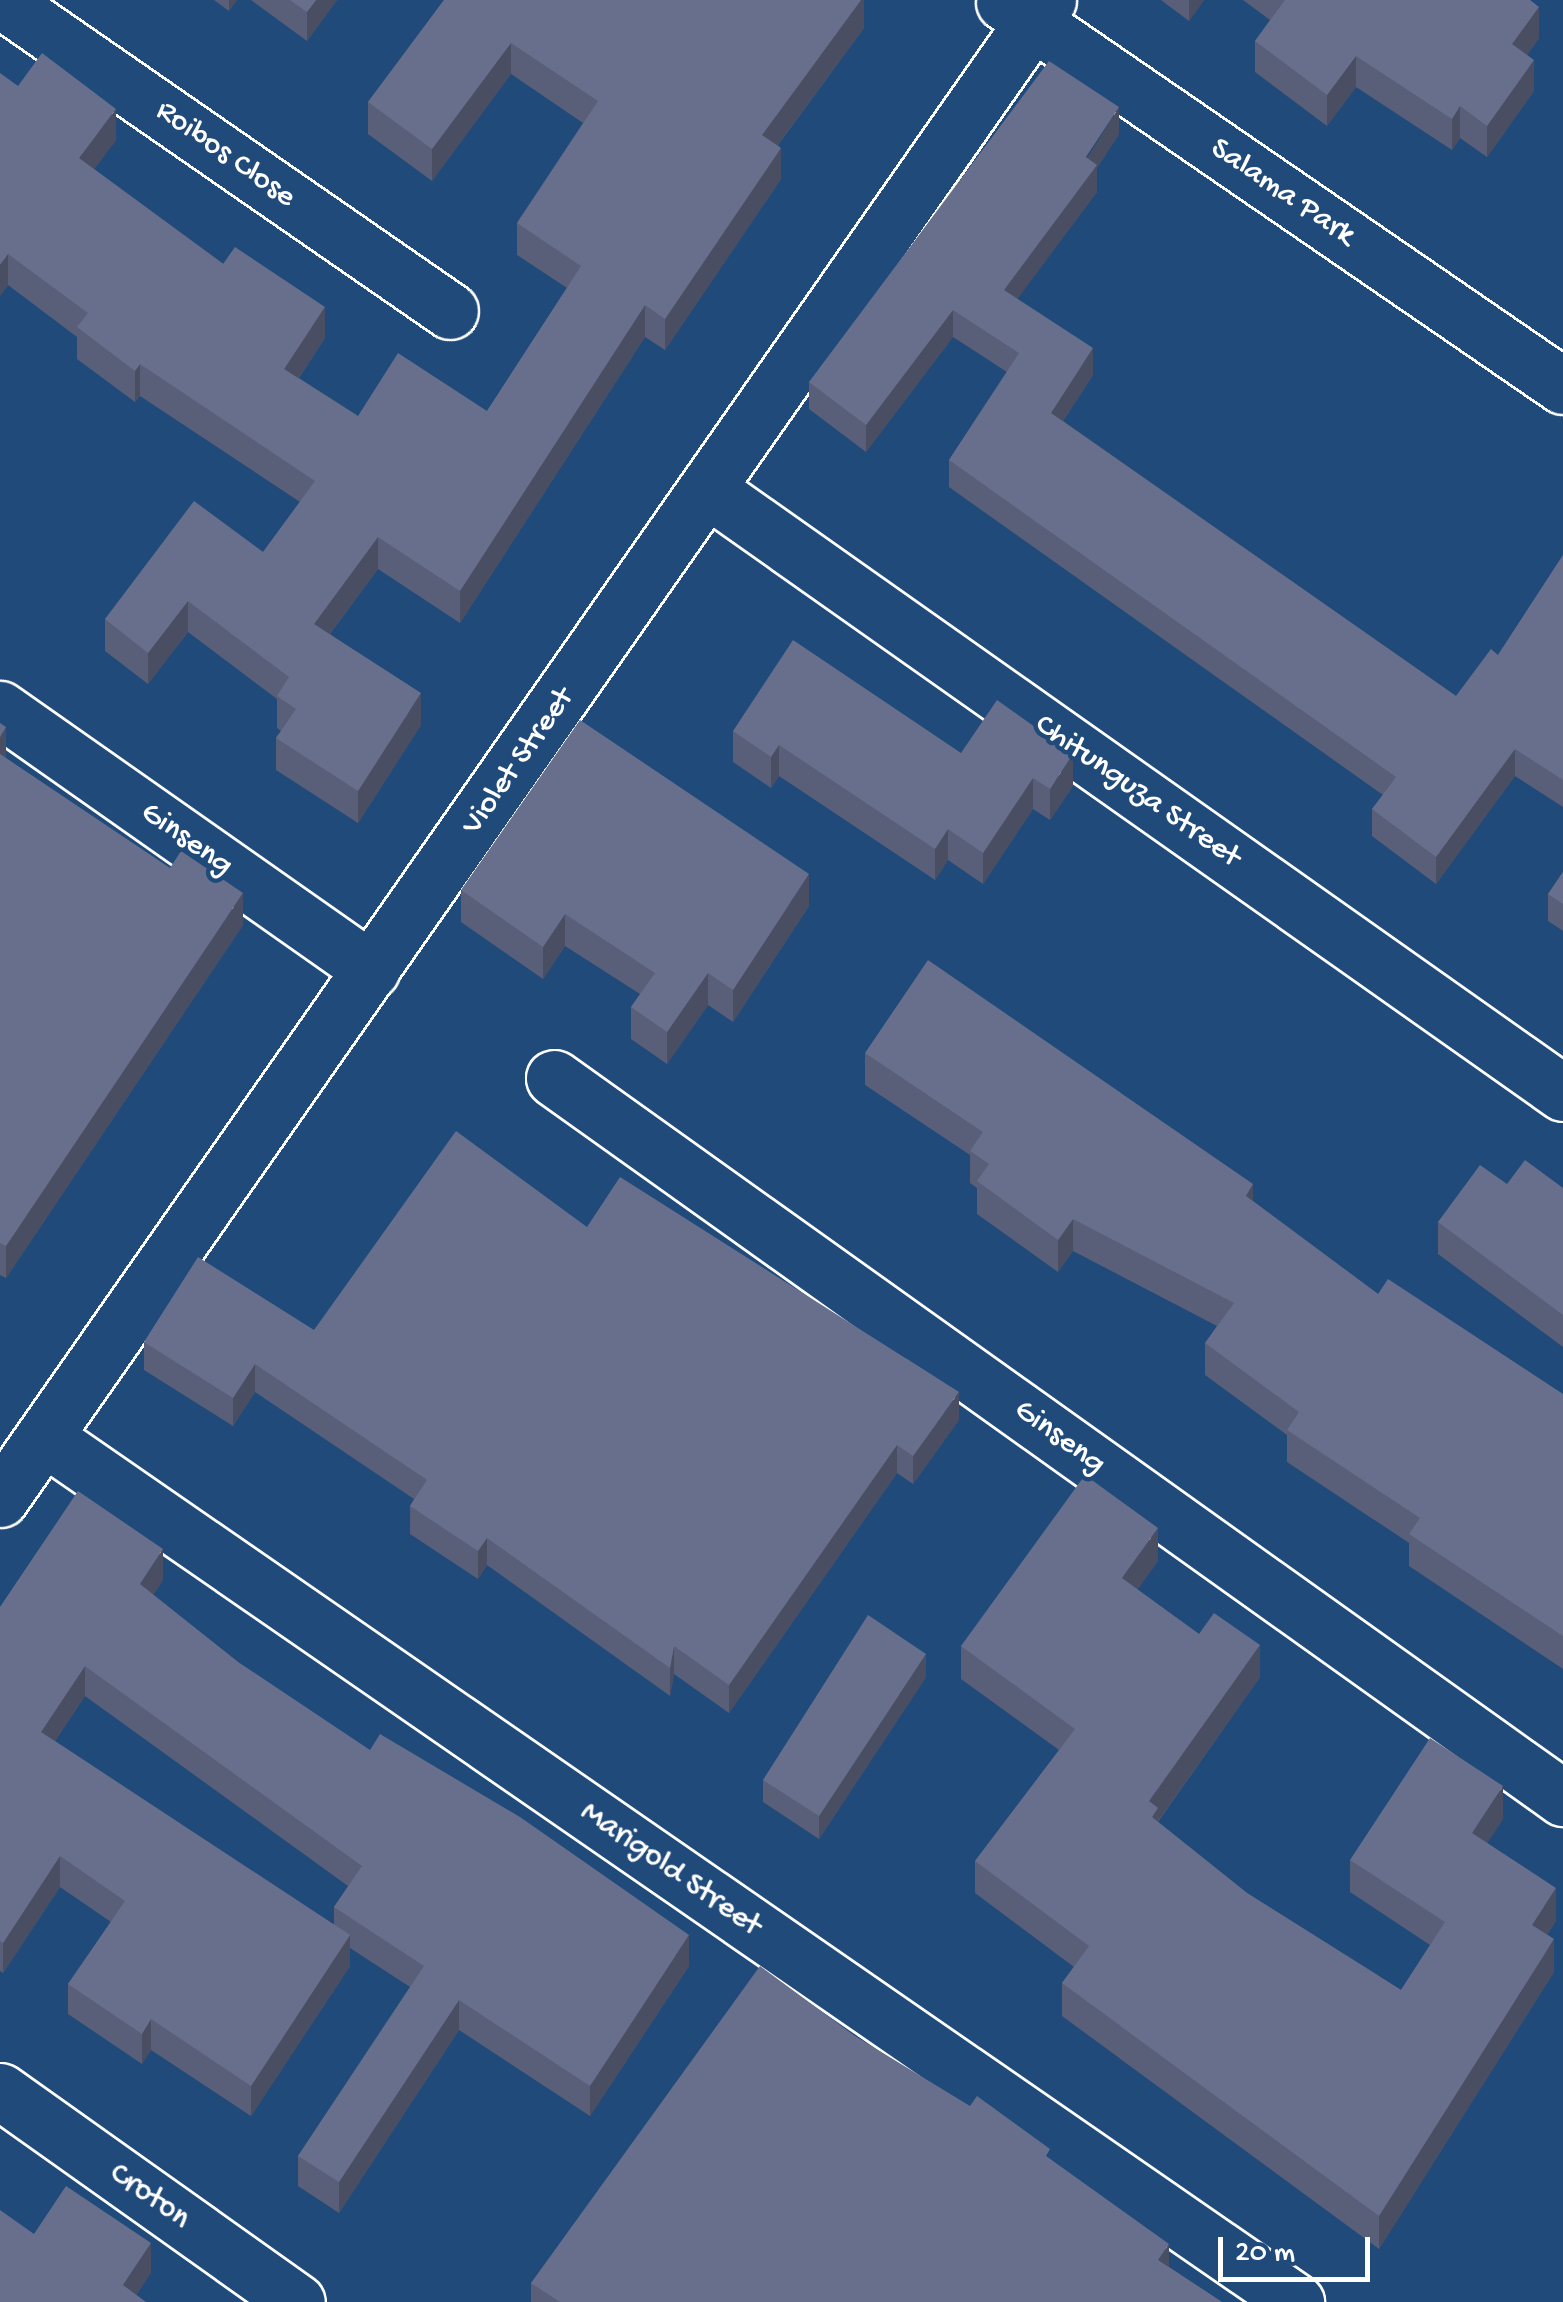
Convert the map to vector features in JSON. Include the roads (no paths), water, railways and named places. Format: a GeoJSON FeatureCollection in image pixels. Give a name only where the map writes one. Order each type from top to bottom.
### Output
{"type":"FeatureCollection","features":[{"type":"Feature","properties":{"kind":"street","name":"Roibos Close"},"geometry":{"type":"LineString","coordinates":[[1,0],[450,311]]}},
{"type":"Feature","properties":{"kind":"street","name":"Salama Park"},"geometry":{"type":"LineString","coordinates":[[1027,7],[1563,386]]}},
{"type":"Feature","properties":{"kind":"street","name":"Violet Street"},"geometry":{"type":"LineString","coordinates":[[0,1499],[710,491],[1027,7]]}},
{"type":"Feature","properties":{"kind":"street","name":"Chitunguza Street"},"geometry":{"type":"LineString","coordinates":[[710,491],[1563,1093]]}},
{"type":"Feature","properties":{"kind":"street","name":"Ginseng"},"geometry":{"type":"LineString","coordinates":[[0,709],[372,970]]}},
{"type":"Feature","properties":{"kind":"street","name":"Ginseng"},"geometry":{"type":"LineString","coordinates":[[554,1078],[1563,1798]]}},
{"type":"Feature","properties":{"kind":"street","name":"Marigold Street"},"geometry":{"type":"LineString","coordinates":[[44,1437],[1296,2302]]}},
{"type":"Feature","properties":{"kind":"street","name":"Croton"},"geometry":{"type":"LineString","coordinates":[[0,2092],[297,2302]]}}]}
